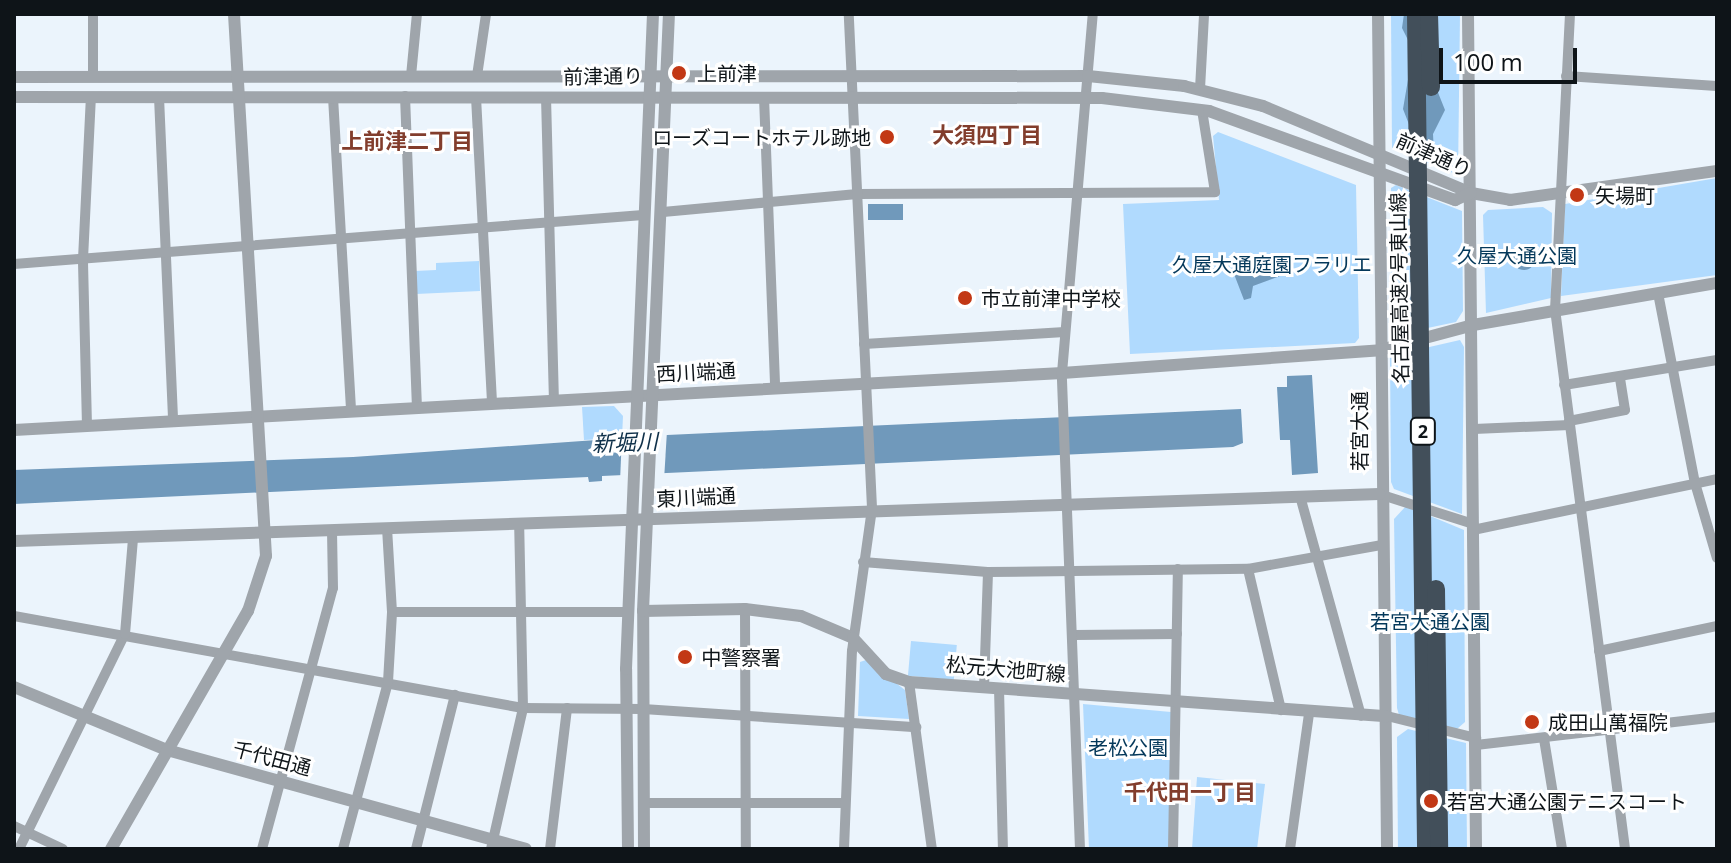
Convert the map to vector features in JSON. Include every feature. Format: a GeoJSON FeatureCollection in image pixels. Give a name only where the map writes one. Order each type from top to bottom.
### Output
{"type":"FeatureCollection","features":[{"type":"Feature","properties":{"kind":"highway","name":"名古屋高速2号東山線"},"geometry":{"type":"LineString","coordinates":[[1416,14],[1426,849]]}},
{"type":"Feature","properties":{"kind":"highway","name":"名古屋高速2号東山線"},"geometry":{"type":"LineString","coordinates":[[1429,14],[1439,849]]}},
{"type":"Feature","properties":{"kind":"street"},"geometry":{"type":"LineString","coordinates":[[93,14],[93,76]]}},
{"type":"Feature","properties":{"kind":"street"},"geometry":{"type":"LineString","coordinates":[[111,849],[257,592],[265,532],[234,14]]}},
{"type":"Feature","properties":{"kind":"street"},"geometry":{"type":"LineString","coordinates":[[411,76],[417,14]]}},
{"type":"Feature","properties":{"kind":"street"},"geometry":{"type":"LineString","coordinates":[[477,76],[486,14]]}},
{"type":"Feature","properties":{"kind":"street"},"geometry":{"type":"LineString","coordinates":[[644,849],[643,709],[632,520],[653,14]]}},
{"type":"Feature","properties":{"kind":"street"},"geometry":{"type":"LineString","coordinates":[[628,849],[626,709],[648,488],[663,212],[669,14]]}},
{"type":"Feature","properties":{"kind":"street"},"geometry":{"type":"LineString","coordinates":[[844,849],[847,722],[853,638],[872,508],[849,14]]}},
{"type":"Feature","properties":{"kind":"street"},"geometry":{"type":"LineString","coordinates":[[1080,849],[1062,373],[1093,14]]}},
{"type":"Feature","properties":{"kind":"street"},"geometry":{"type":"LineString","coordinates":[[1200,89],[1204,14]]}},
{"type":"Feature","properties":{"kind":"street","name":"若宮大通"},"geometry":{"type":"LineString","coordinates":[[1378,14],[1379,494],[1387,716],[1387,849]]}},
{"type":"Feature","properties":{"kind":"street"},"geometry":{"type":"LineString","coordinates":[[1468,14],[1476,849]]}},
{"type":"Feature","properties":{"kind":"street"},"geometry":{"type":"LineString","coordinates":[[1570,14],[1558,197],[1555,309],[1625,849]]}},
{"type":"Feature","properties":{"kind":"street","name":"前津通り"},"geometry":{"type":"LineString","coordinates":[[14,77],[1088,76],[1200,89],[1272,109],[1471,193]]}},
{"type":"Feature","properties":{"kind":"street"},"geometry":{"type":"LineString","coordinates":[[1566,76],[1717,86]]}},
{"type":"Feature","properties":{"kind":"street","name":"前津通り"},"geometry":{"type":"LineString","coordinates":[[14,97],[648,95],[1086,104],[1202,110],[1455,200],[1471,193]]}},
{"type":"Feature","properties":{"kind":"street"},"geometry":{"type":"LineString","coordinates":[[405,96],[417,407]]}},
{"type":"Feature","properties":{"kind":"street"},"geometry":{"type":"LineString","coordinates":[[87,426],[83,259],[91,97]]}},
{"type":"Feature","properties":{"kind":"street"},"geometry":{"type":"LineString","coordinates":[[159,97],[173,422]]}},
{"type":"Feature","properties":{"kind":"street"},"geometry":{"type":"LineString","coordinates":[[333,97],[351,411]]}},
{"type":"Feature","properties":{"kind":"street"},"geometry":{"type":"LineString","coordinates":[[476,97],[492,402]]}},
{"type":"Feature","properties":{"kind":"street"},"geometry":{"type":"LineString","coordinates":[[546,97],[554,399]]}},
{"type":"Feature","properties":{"kind":"street"},"geometry":{"type":"LineString","coordinates":[[764,97],[775,388]]}},
{"type":"Feature","properties":{"kind":"street"},"geometry":{"type":"LineString","coordinates":[[663,212],[857,194],[1215,192],[1202,110]]}},
{"type":"Feature","properties":{"kind":"street"},"geometry":{"type":"LineString","coordinates":[[1471,193],[1510,200],[1558,197],[1717,171]]}},
{"type":"Feature","properties":{"kind":"street"},"geometry":{"type":"LineString","coordinates":[[14,264],[247,247],[482,225],[643,215]]}},
{"type":"Feature","properties":{"kind":"street","name":"西川端通"},"geometry":{"type":"LineString","coordinates":[[14,430],[1062,373],[1380,350],[1473,325],[1717,283]]}},
{"type":"Feature","properties":{"kind":"street"},"geometry":{"type":"LineString","coordinates":[[1658,293],[1695,483],[1717,558]]}},
{"type":"Feature","properties":{"kind":"street"},"geometry":{"type":"LineString","coordinates":[[864,344],[1065,332]]}},
{"type":"Feature","properties":{"kind":"street"},"geometry":{"type":"LineString","coordinates":[[1564,385],[1717,360]]}},
{"type":"Feature","properties":{"kind":"street"},"geometry":{"type":"LineString","coordinates":[[1474,429],[1570,423],[1625,410],[1620,377]]}},
{"type":"Feature","properties":{"kind":"street"},"geometry":{"type":"LineString","coordinates":[[1379,494],[1473,527],[1581,509],[1717,479]]}},
{"type":"Feature","properties":{"kind":"street","name":"東川端通"},"geometry":{"type":"LineString","coordinates":[[14,541],[646,520],[872,508],[1379,494]]}},
{"type":"Feature","properties":{"kind":"street"},"geometry":{"type":"LineString","coordinates":[[1300,496],[1361,716]]}},
{"type":"Feature","properties":{"kind":"street"},"geometry":{"type":"LineString","coordinates":[[492,844],[523,708],[519,524]]}},
{"type":"Feature","properties":{"kind":"street"},"geometry":{"type":"LineString","coordinates":[[343,849],[388,682],[392,612],[387,528]]}},
{"type":"Feature","properties":{"kind":"street"},"geometry":{"type":"LineString","coordinates":[[262,849],[333,588],[332,530]]}},
{"type":"Feature","properties":{"kind":"street"},"geometry":{"type":"LineString","coordinates":[[19,849],[125,634],[133,538]]}},
{"type":"Feature","properties":{"kind":"street"},"geometry":{"type":"LineString","coordinates":[[863,562],[988,572],[1248,569],[1381,545]]}},
{"type":"Feature","properties":{"kind":"street"},"geometry":{"type":"LineString","coordinates":[[1173,849],[1178,569]]}},
{"type":"Feature","properties":{"kind":"street"},"geometry":{"type":"LineString","coordinates":[[1248,569],[1281,710]]}},
{"type":"Feature","properties":{"kind":"street"},"geometry":{"type":"LineString","coordinates":[[984,687],[988,572]]}},
{"type":"Feature","properties":{"kind":"street"},"geometry":{"type":"LineString","coordinates":[[745,609],[746,849]]}},
{"type":"Feature","properties":{"kind":"street","name":"松元大池町線"},"geometry":{"type":"LineString","coordinates":[[636,612],[745,609],[801,616],[853,638],[886,674],[909,682],[1309,713],[1387,716]]}},
{"type":"Feature","properties":{"kind":"street"},"geometry":{"type":"LineString","coordinates":[[392,612],[636,612]]}},
{"type":"Feature","properties":{"kind":"street"},"geometry":{"type":"LineString","coordinates":[[14,616],[224,651],[523,708],[643,709],[916,727]]}},
{"type":"Feature","properties":{"kind":"street"},"geometry":{"type":"LineString","coordinates":[[1599,651],[1717,626]]}},
{"type":"Feature","properties":{"kind":"street"},"geometry":{"type":"LineString","coordinates":[[1074,635],[1177,634]]}},
{"type":"Feature","properties":{"kind":"street"},"geometry":{"type":"LineString","coordinates":[[909,682],[932,849]]}},
{"type":"Feature","properties":{"kind":"street","name":"千代田通"},"geometry":{"type":"LineString","coordinates":[[14,687],[167,750],[423,820],[492,844],[526,849]]}},
{"type":"Feature","properties":{"kind":"street"},"geometry":{"type":"LineString","coordinates":[[999,688],[1003,849]]}},
{"type":"Feature","properties":{"kind":"street"},"geometry":{"type":"LineString","coordinates":[[416,849],[455,695]]}},
{"type":"Feature","properties":{"kind":"street"},"geometry":{"type":"LineString","coordinates":[[550,849],[567,708]]}},
{"type":"Feature","properties":{"kind":"street"},"geometry":{"type":"LineString","coordinates":[[1290,849],[1309,713]]}},
{"type":"Feature","properties":{"kind":"street"},"geometry":{"type":"LineString","coordinates":[[1387,716],[1476,741],[1544,739],[1717,717]]}},
{"type":"Feature","properties":{"kind":"street"},"geometry":{"type":"LineString","coordinates":[[1544,739],[1562,849]]}},
{"type":"Feature","properties":{"kind":"street"},"geometry":{"type":"LineString","coordinates":[[644,803],[844,803]]}},
{"type":"Feature","properties":{"kind":"street"},"geometry":{"type":"LineString","coordinates":[[14,826],[63,849]]}},
{"type":"Feature","properties":{"kind":"green space"},"geometry":{"type":"Polygon","coordinates":[[[1391,14],[1460,14],[1458,175],[1392,148],[1391,14]]]}},
{"type":"Feature","properties":{"kind":"green space","name":"久屋大通庭園フラリエ"},"geometry":{"type":"Polygon","coordinates":[[[1218,132],[1356,185],[1359,338],[1355,343],[1130,354],[1123,204],[1219,200],[1213,136],[1218,132]]]}},
{"type":"Feature","properties":{"kind":"green space","name":"久屋大通公園"},"geometry":{"type":"Polygon","coordinates":[[[1717,178],[1717,275],[1561,296],[1565,204],[1717,178]]]}},
{"type":"Feature","properties":{"kind":"green space"},"geometry":{"type":"Polygon","coordinates":[[[1396,185],[1462,211],[1463,311],[1456,322],[1399,334],[1391,328],[1391,188],[1396,185]]]}},
{"type":"Feature","properties":{"kind":"green space","name":"久屋大通公園"},"geometry":{"type":"Polygon","coordinates":[[[1543,207],[1552,213],[1551,298],[1486,313],[1483,215],[1488,210],[1543,207]]]}},
{"type":"Feature","properties":{"kind":"green space"},"geometry":{"type":"Polygon","coordinates":[[[479,261],[480,291],[416,294],[415,271],[436,270],[436,263],[479,261]]]}},
{"type":"Feature","properties":{"kind":"green space"},"geometry":{"type":"Polygon","coordinates":[[[1460,340],[1464,347],[1462,514],[1394,489],[1391,482],[1390,356],[1460,340]]]}},
{"type":"Feature","properties":{"kind":"green space"},"geometry":{"type":"Polygon","coordinates":[[[614,406],[623,416],[622,438],[584,440],[582,407],[614,406]]]}},
{"type":"Feature","properties":{"kind":"green space","name":"若宮大通公園"},"geometry":{"type":"Polygon","coordinates":[[[1406,506],[1464,530],[1465,722],[1457,729],[1399,715],[1397,708],[1394,519],[1406,506]]]}},
{"type":"Feature","properties":{"kind":"green space"},"geometry":{"type":"Polygon","coordinates":[[[911,641],[957,645],[954,680],[908,676],[911,641]]]}},
{"type":"Feature","properties":{"kind":"green space"},"geometry":{"type":"Polygon","coordinates":[[[866,660],[905,690],[909,719],[858,716],[860,662],[866,660]]]}},
{"type":"Feature","properties":{"kind":"green space","name":"老松公園"},"geometry":{"type":"Polygon","coordinates":[[[1083,704],[1171,712],[1169,849],[1089,849],[1083,704]]]}},
{"type":"Feature","properties":{"kind":"green space"},"geometry":{"type":"Polygon","coordinates":[[[1408,729],[1466,743],[1467,849],[1398,849],[1397,737],[1408,729]]]}},
{"type":"Feature","properties":{"kind":"green space"},"geometry":{"type":"Polygon","coordinates":[[[1197,777],[1265,784],[1257,849],[1192,849],[1197,777]]]}},
{"type":"Feature","properties":{"kind":"water"},"geometry":{"type":"Polygon","coordinates":[[[1404,14],[1434,14],[1435,85],[1445,110],[1433,134],[1434,154],[1417,145],[1403,109],[1413,50],[1402,28],[1404,14]]]}},
{"type":"Feature","properties":{"kind":"water"},"geometry":{"type":"Polygon","coordinates":[[[868,204],[903,204],[903,220],[868,220],[868,204]]]}},
{"type":"Feature","properties":{"kind":"water"},"geometry":{"type":"Polygon","coordinates":[[[1520,248],[1528,248],[1535,259],[1528,270],[1520,270],[1513,263],[1513,255],[1520,248]]]}},
{"type":"Feature","properties":{"kind":"water"},"geometry":{"type":"Polygon","coordinates":[[[1259,256],[1271,260],[1280,276],[1253,286],[1251,298],[1244,300],[1234,274],[1244,261],[1259,256]]]}},
{"type":"Feature","properties":{"kind":"water"},"geometry":{"type":"Polygon","coordinates":[[[1312,375],[1318,473],[1292,475],[1290,440],[1280,440],[1277,387],[1287,387],[1287,376],[1312,375]]]}},
{"type":"Feature","properties":{"kind":"water","name":"新堀川"},"geometry":{"type":"Polygon","coordinates":[[[1241,409],[1243,443],[1233,447],[602,476],[602,481],[589,482],[588,477],[14,504],[14,470],[353,457],[667,435],[1241,409]]]}},
{"type":"Feature","properties":{"kind":"pier"},"geometry":{"type":"Polygon","coordinates":[[[667,431],[664,480],[620,482],[622,434],[667,431]]]}},
{"type":"Feature","properties":{"kind":"place","name":"上前津"},"geometry":{"type":"Point","coordinates":[679,73]}},
{"type":"Feature","properties":{"kind":"place","name":"ローズコートホテル跡地"},"geometry":{"type":"Point","coordinates":[887,137]}},
{"type":"Feature","properties":{"kind":"place","name":"矢場町"},"geometry":{"type":"Point","coordinates":[1577,195]}},
{"type":"Feature","properties":{"kind":"place","name":"市立前津中学校"},"geometry":{"type":"Point","coordinates":[965,298]}},
{"type":"Feature","properties":{"kind":"place","name":"中警察署"},"geometry":{"type":"Point","coordinates":[685,657]}},
{"type":"Feature","properties":{"kind":"place","name":"成田山萬福院"},"geometry":{"type":"Point","coordinates":[1532,722]}},
{"type":"Feature","properties":{"kind":"place","name":"若宮大通公園テニスコート"},"geometry":{"type":"Point","coordinates":[1431,801]}},
{"type":"Feature","properties":{"kind":"district","name":"大須四丁目"},"geometry":{"type":"Point","coordinates":[987,135]}},
{"type":"Feature","properties":{"kind":"district","name":"上前津二丁目"},"geometry":{"type":"Point","coordinates":[407,141]}},
{"type":"Feature","properties":{"kind":"district","name":"千代田一丁目"},"geometry":{"type":"Point","coordinates":[1190,792]}}]}
